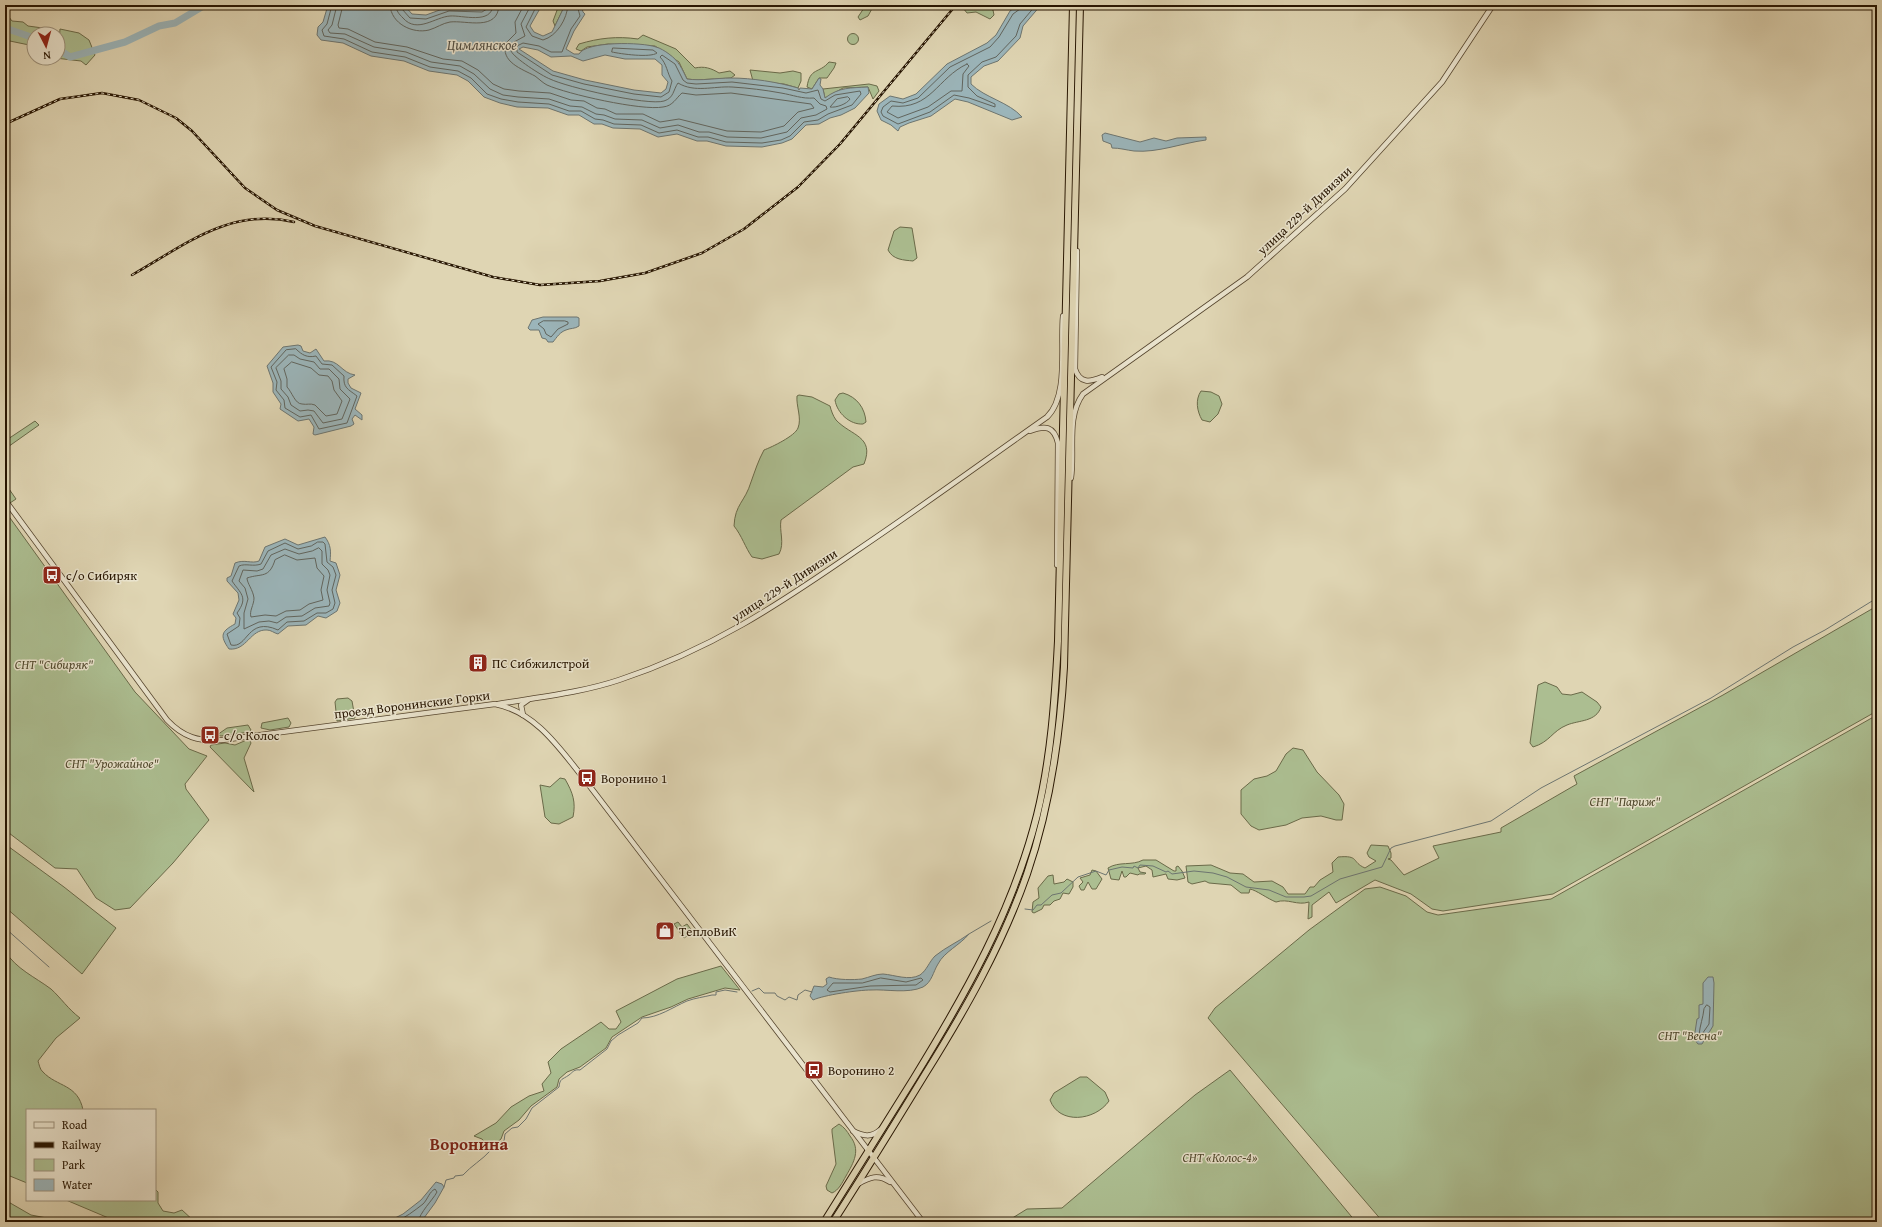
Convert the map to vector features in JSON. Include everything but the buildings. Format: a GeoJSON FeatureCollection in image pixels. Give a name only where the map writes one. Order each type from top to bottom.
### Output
{"type":"FeatureCollection","features":[{"type":"Feature","properties":{"kind":"highway"},"geometry":{"type":"LineString","coordinates":[[824,1222],[868,1153],[975,976],[1002,919],[1022,866],[1041,797],[1051,734],[1055,689],[1059,597],[1073,5]]}},
{"type":"Feature","properties":{"kind":"highway"},"geometry":{"type":"LineString","coordinates":[[833,1222],[953,1030],[981,980],[1012,914],[1039,837],[1052,777],[1061,705],[1068,494],[1080,5]]}},
{"type":"Feature","properties":{"kind":"street","name":"улица 229-й Дивизии"},"geometry":{"type":"LineString","coordinates":[[1068,494],[1072,471],[1073,423],[1076,408],[1083,394],[1247,277],[1345,189],[1442,82],[1492,5]]}},
{"type":"Feature","properties":{"kind":"street"},"geometry":{"type":"LineString","coordinates":[[1075,223],[1077,260],[1075,369],[1079,378],[1085,381],[1108,375]]}},
{"type":"Feature","properties":{"kind":"street"},"geometry":{"type":"LineString","coordinates":[[1021,435],[1047,417],[1056,404],[1061,384],[1062,327],[1066,294]]}},
{"type":"Feature","properties":{"kind":"street"},"geometry":{"type":"LineString","coordinates":[[1021,435],[1045,426],[1052,430],[1057,438],[1059,450],[1056,549],[1059,597]]}},
{"type":"Feature","properties":{"kind":"street","name":"улица 229-й Дивизии"},"geometry":{"type":"LineString","coordinates":[[533,698],[589,688],[619,680],[699,649],[737,629],[784,601],[908,516],[1021,435]]}},
{"type":"Feature","properties":{"kind":"street","name":"проезд Воронинские Горки"},"geometry":{"type":"LineString","coordinates":[[5,500],[167,720],[181,733],[190,737],[202,741],[222,740],[495,704],[513,709],[523,715],[554,741],[701,931],[873,1159]]}},
{"type":"Feature","properties":{"kind":"street"},"geometry":{"type":"LineString","coordinates":[[495,704],[533,698]]}},
{"type":"Feature","properties":{"kind":"street"},"geometry":{"type":"LineString","coordinates":[[513,709],[518,703],[533,698]]}},
{"type":"Feature","properties":{"kind":"street"},"geometry":{"type":"LineString","coordinates":[[523,715],[521,708],[523,703],[533,698]]}},
{"type":"Feature","properties":{"kind":"street"},"geometry":{"type":"LineString","coordinates":[[852,1131],[863,1136],[870,1136],[884,1126]]}},
{"type":"Feature","properties":{"kind":"street"},"geometry":{"type":"LineString","coordinates":[[873,1159],[923,1222]]}},
{"type":"Feature","properties":{"kind":"street"},"geometry":{"type":"LineString","coordinates":[[857,1185],[870,1178],[880,1177],[894,1185]]}},
{"type":"Feature","properties":{"kind":"green space"},"geometry":{"type":"Polygon","coordinates":[[[559,5],[565,5],[555,26],[553,21],[559,5]]]}},
{"type":"Feature","properties":{"kind":"green space"},"geometry":{"type":"Polygon","coordinates":[[[866,5],[874,5],[868,16],[860,20],[858,17],[866,5]]]}},
{"type":"Feature","properties":{"kind":"green space"},"geometry":{"type":"Polygon","coordinates":[[[963,5],[978,6],[993,10],[994,15],[990,19],[976,12],[967,13],[963,8],[963,5]]]}},
{"type":"Feature","properties":{"kind":"green space"},"geometry":{"type":"Polygon","coordinates":[[[5,12],[12,21],[23,22],[28,26],[26,26],[26,44],[5,40],[5,12]]]}},
{"type":"Feature","properties":{"kind":"green space"},"geometry":{"type":"Polygon","coordinates":[[[66,30],[79,33],[89,40],[95,55],[86,65],[81,61],[66,59],[66,30]]]}},
{"type":"Feature","properties":{"kind":"green space"},"geometry":{"type":"Polygon","coordinates":[[[851,34],[855,34],[857,35],[857,43],[851,44],[848,41],[848,37],[851,34]]]}},
{"type":"Feature","properties":{"kind":"green space"},"geometry":{"type":"Polygon","coordinates":[[[643,35],[676,49],[695,68],[707,68],[719,73],[730,71],[735,75],[731,78],[696,80],[687,79],[679,62],[655,46],[608,44],[587,47],[581,51],[576,49],[579,44],[594,40],[608,38],[638,39],[643,35]]]}},
{"type":"Feature","properties":{"kind":"green space"},"geometry":{"type":"Polygon","coordinates":[[[829,62],[836,63],[827,78],[819,78],[812,89],[807,87],[810,76],[829,62]]]}},
{"type":"Feature","properties":{"kind":"green space"},"geometry":{"type":"Polygon","coordinates":[[[750,70],[780,73],[793,71],[801,73],[801,81],[798,88],[784,84],[753,81],[750,70]]]}},
{"type":"Feature","properties":{"kind":"green space"},"geometry":{"type":"Polygon","coordinates":[[[869,84],[877,86],[879,91],[873,99],[868,87],[843,88],[825,98],[823,89],[869,84]]]}},
{"type":"Feature","properties":{"kind":"green space"},"geometry":{"type":"Polygon","coordinates":[[[900,227],[912,228],[917,258],[913,261],[896,258],[888,250],[894,231],[900,227]]]}},
{"type":"Feature","properties":{"kind":"green space"},"geometry":{"type":"Polygon","coordinates":[[[1201,391],[1211,392],[1219,396],[1222,404],[1218,414],[1210,422],[1202,420],[1199,413],[1197,402],[1201,391]]]}},
{"type":"Feature","properties":{"kind":"green space"},"geometry":{"type":"Polygon","coordinates":[[[843,393],[856,400],[864,412],[866,422],[863,424],[858,424],[841,414],[835,400],[839,394],[843,393]]]}},
{"type":"Feature","properties":{"kind":"green space"},"geometry":{"type":"Polygon","coordinates":[[[797,396],[812,397],[830,406],[836,420],[864,442],[867,455],[864,464],[853,467],[781,520],[782,546],[779,554],[762,559],[752,557],[734,526],[736,513],[749,489],[758,462],[764,450],[788,438],[798,428],[799,416],[797,396]]]}},
{"type":"Feature","properties":{"kind":"green space"},"geometry":{"type":"Polygon","coordinates":[[[35,421],[39,425],[5,449],[5,441],[35,421]]]}},
{"type":"Feature","properties":{"kind":"green space"},"geometry":{"type":"Polygon","coordinates":[[[7,486],[16,499],[10,503],[5,497],[5,488],[7,486]]]}},
{"type":"Feature","properties":{"kind":"green space"},"geometry":{"type":"Polygon","coordinates":[[[5,511],[135,692],[189,749],[207,756],[185,784],[186,789],[209,820],[173,863],[130,908],[115,910],[96,898],[77,869],[55,868],[5,830],[5,511]]]}},
{"type":"Feature","properties":{"kind":"green space","name":"СНТ \"Париж\""},"geometry":{"type":"Polygon","coordinates":[[[1877,606],[1877,711],[1553,894],[1443,911],[1432,909],[1411,894],[1375,880],[1336,903],[1329,892],[1312,905],[1312,917],[1308,919],[1309,902],[1276,902],[1250,889],[1249,893],[1241,893],[1231,885],[1209,883],[1205,881],[1192,884],[1188,882],[1186,866],[1211,865],[1230,873],[1243,874],[1254,882],[1272,881],[1283,887],[1288,894],[1305,894],[1310,887],[1314,887],[1320,880],[1333,872],[1332,863],[1338,857],[1353,858],[1365,868],[1376,861],[1369,857],[1367,853],[1371,845],[1388,846],[1391,853],[1391,858],[1388,859],[1391,860],[1404,875],[1439,858],[1433,846],[1501,832],[1501,828],[1577,784],[1574,776],[1723,695],[1877,606]]]}},
{"type":"Feature","properties":{"kind":"green space"},"geometry":{"type":"Polygon","coordinates":[[[1545,682],[1557,687],[1562,694],[1571,695],[1582,692],[1597,702],[1601,707],[1599,712],[1591,718],[1562,727],[1539,745],[1533,747],[1530,743],[1538,685],[1545,682]]]}},
{"type":"Feature","properties":{"kind":"green space"},"geometry":{"type":"Polygon","coordinates":[[[348,698],[352,701],[355,718],[337,721],[335,702],[337,699],[348,698]]]}},
{"type":"Feature","properties":{"kind":"green space","name":"СНТ \"Весна\""},"geometry":{"type":"Polygon","coordinates":[[[1877,715],[1877,1222],[1383,1222],[1208,1018],[1215,1008],[1309,930],[1365,889],[1380,887],[1406,896],[1427,912],[1438,915],[1551,899],[1877,715]]]}},
{"type":"Feature","properties":{"kind":"green space"},"geometry":{"type":"Polygon","coordinates":[[[288,718],[291,723],[289,727],[270,730],[261,728],[262,723],[288,718]]]}},
{"type":"Feature","properties":{"kind":"green space"},"geometry":{"type":"Polygon","coordinates":[[[248,725],[251,730],[249,732],[221,736],[217,735],[227,728],[248,725]]]}},
{"type":"Feature","properties":{"kind":"green space"},"geometry":{"type":"Polygon","coordinates":[[[249,739],[251,743],[244,758],[254,792],[210,747],[211,745],[225,743],[235,745],[249,739]]]}},
{"type":"Feature","properties":{"kind":"green space"},"geometry":{"type":"Polygon","coordinates":[[[1293,748],[1303,750],[1317,772],[1339,795],[1344,804],[1342,820],[1321,816],[1302,818],[1286,825],[1259,830],[1251,826],[1241,814],[1241,790],[1254,779],[1267,776],[1276,771],[1286,754],[1293,748]]]}},
{"type":"Feature","properties":{"kind":"green space"},"geometry":{"type":"Polygon","coordinates":[[[560,778],[565,779],[568,784],[572,793],[574,807],[573,817],[559,824],[551,823],[545,817],[540,785],[550,787],[560,778]]]}},
{"type":"Feature","properties":{"kind":"green space"},"geometry":{"type":"Polygon","coordinates":[[[5,844],[64,887],[116,928],[82,974],[5,907],[5,844]]]}},
{"type":"Feature","properties":{"kind":"green space"},"geometry":{"type":"Polygon","coordinates":[[[1143,860],[1156,860],[1174,871],[1176,871],[1176,867],[1178,866],[1185,878],[1177,880],[1168,879],[1166,874],[1153,877],[1152,870],[1146,866],[1138,868],[1140,872],[1146,873],[1145,874],[1138,875],[1130,873],[1124,877],[1122,871],[1119,880],[1111,879],[1108,868],[1143,860]]]}},
{"type":"Feature","properties":{"kind":"green space"},"geometry":{"type":"Polygon","coordinates":[[[1092,870],[1096,871],[1102,879],[1096,889],[1092,889],[1088,882],[1084,890],[1081,890],[1079,886],[1083,882],[1080,878],[1090,875],[1092,870]]]}},
{"type":"Feature","properties":{"kind":"green space"},"geometry":{"type":"Polygon","coordinates":[[[1053,875],[1054,884],[1064,882],[1067,879],[1073,882],[1073,887],[1069,894],[1063,893],[1060,899],[1054,901],[1050,905],[1044,905],[1042,909],[1034,913],[1032,912],[1033,902],[1039,898],[1038,888],[1048,876],[1053,875]]]}},
{"type":"Feature","properties":{"kind":"green space"},"geometry":{"type":"Polygon","coordinates":[[[678,922],[682,927],[687,924],[693,932],[684,938],[674,924],[678,922]]]}},
{"type":"Feature","properties":{"kind":"green space"},"geometry":{"type":"Polygon","coordinates":[[[5,951],[15,963],[51,989],[80,1018],[56,1038],[38,1061],[43,1072],[54,1081],[77,1095],[83,1109],[26,1109],[26,1183],[5,1174],[5,951]]]}},
{"type":"Feature","properties":{"kind":"green space"},"geometry":{"type":"Polygon","coordinates":[[[721,966],[740,990],[725,988],[688,999],[671,1007],[642,1017],[612,1037],[606,1048],[580,1067],[567,1072],[559,1079],[557,1087],[531,1106],[519,1120],[504,1131],[501,1139],[490,1148],[482,1139],[474,1136],[496,1123],[511,1107],[529,1096],[544,1091],[542,1084],[551,1073],[548,1062],[561,1049],[601,1022],[609,1029],[616,1029],[621,1022],[616,1011],[677,979],[721,966]]]}},
{"type":"Feature","properties":{"kind":"green space","name":"СНТ «Колос-4»"},"geometry":{"type":"Polygon","coordinates":[[[1230,1070],[1356,1222],[1006,1222],[1027,1209],[1062,1208],[1195,1095],[1230,1070]]]}},
{"type":"Feature","properties":{"kind":"green space"},"geometry":{"type":"Polygon","coordinates":[[[1080,1077],[1087,1077],[1105,1092],[1109,1101],[1103,1108],[1087,1116],[1069,1117],[1061,1114],[1050,1100],[1054,1093],[1080,1077]]]}},
{"type":"Feature","properties":{"kind":"green space"},"geometry":{"type":"Polygon","coordinates":[[[839,1124],[845,1129],[853,1141],[856,1151],[852,1166],[838,1188],[832,1193],[827,1190],[826,1186],[836,1164],[832,1129],[839,1124]]]}},
{"type":"Feature","properties":{"kind":"green space"},"geometry":{"type":"Polygon","coordinates":[[[156,1190],[158,1192],[158,1203],[163,1211],[174,1213],[182,1210],[195,1222],[118,1222],[68,1201],[156,1201],[156,1190]]]}},
{"type":"Feature","properties":{"kind":"green space"},"geometry":{"type":"Polygon","coordinates":[[[5,1200],[31,1215],[68,1222],[5,1222],[5,1200]]]}},
{"type":"Feature","properties":{"kind":"water","name":"Цимлянское"},"geometry":{"type":"Polygon","coordinates":[[[328,5],[404,5],[412,14],[426,15],[448,7],[482,8],[486,5],[542,5],[530,26],[534,32],[543,36],[552,32],[565,5],[581,5],[585,14],[574,31],[566,49],[574,54],[579,54],[592,47],[603,45],[649,45],[661,49],[675,59],[680,65],[687,79],[747,79],[782,84],[798,88],[799,90],[800,88],[812,89],[819,78],[821,79],[820,85],[823,89],[825,98],[840,90],[851,88],[868,87],[869,93],[855,108],[819,124],[806,125],[792,139],[782,143],[762,147],[726,146],[707,141],[697,141],[677,134],[658,137],[640,129],[613,128],[602,124],[594,124],[579,115],[568,115],[548,108],[517,107],[500,103],[484,97],[468,81],[457,75],[429,71],[404,61],[371,56],[343,43],[321,40],[317,35],[318,27],[323,22],[328,5]],[[523,47],[519,49],[553,71],[585,80],[634,90],[661,93],[666,89],[668,82],[662,75],[662,65],[655,59],[625,59],[605,55],[583,61],[571,56],[551,57],[538,50],[523,47]]]}},
{"type":"Feature","properties":{"kind":"water"},"geometry":{"type":"Polygon","coordinates":[[[1018,5],[1041,5],[1023,26],[1020,38],[998,61],[984,66],[971,77],[971,84],[983,93],[1011,107],[1022,117],[1012,120],[968,102],[955,99],[931,116],[900,127],[898,131],[891,125],[881,120],[877,111],[879,104],[890,96],[903,99],[916,94],[947,64],[987,43],[996,35],[1010,11],[1018,5]]]}},
{"type":"Feature","properties":{"kind":"water"},"geometry":{"type":"Polygon","coordinates":[[[1105,133],[1140,142],[1154,138],[1166,141],[1177,138],[1206,137],[1206,140],[1152,151],[1134,151],[1112,148],[1111,144],[1103,141],[1102,135],[1105,133]]]}},
{"type":"Feature","properties":{"kind":"water"},"geometry":{"type":"Polygon","coordinates":[[[543,317],[577,317],[579,318],[579,326],[564,331],[553,342],[548,342],[546,339],[542,338],[539,330],[530,330],[528,328],[532,320],[543,317]]]}},
{"type":"Feature","properties":{"kind":"water"},"geometry":{"type":"Polygon","coordinates":[[[301,346],[303,351],[310,353],[316,349],[324,361],[333,362],[346,372],[355,375],[348,379],[348,383],[351,388],[361,393],[355,409],[362,415],[362,420],[355,415],[352,419],[354,424],[351,426],[315,435],[313,434],[314,427],[309,419],[298,421],[280,409],[281,404],[273,392],[273,383],[267,366],[283,347],[301,346]]]}},
{"type":"Feature","properties":{"kind":"water"},"geometry":{"type":"Polygon","coordinates":[[[325,537],[330,548],[330,561],[336,563],[340,575],[336,590],[340,603],[337,611],[326,618],[318,616],[306,625],[288,626],[278,634],[268,630],[261,631],[252,636],[240,647],[229,649],[224,640],[223,634],[227,629],[235,624],[236,618],[233,614],[239,600],[238,593],[227,581],[227,578],[231,576],[235,563],[242,561],[259,561],[265,547],[285,539],[298,545],[325,537]]]}},
{"type":"Feature","properties":{"kind":"water"},"geometry":{"type":"Polygon","coordinates":[[[969,934],[941,960],[930,980],[923,987],[904,991],[858,991],[813,1000],[810,996],[814,986],[823,987],[827,984],[826,979],[829,977],[850,980],[883,974],[907,978],[916,977],[922,973],[935,956],[969,934]]]}},
{"type":"Feature","properties":{"kind":"water"},"geometry":{"type":"Polygon","coordinates":[[[1708,977],[1713,977],[1714,983],[1713,1026],[1702,1044],[1698,1044],[1694,1039],[1697,1019],[1699,1018],[1699,1005],[1703,1004],[1703,983],[1708,977]]]}},
{"type":"Feature","properties":{"kind":"water"},"geometry":{"type":"Polygon","coordinates":[[[436,1182],[442,1184],[444,1187],[435,1203],[421,1222],[387,1222],[403,1214],[421,1200],[436,1182]]]}},
{"type":"Feature","properties":{"kind":"waterway"},"geometry":{"type":"LineString","coordinates":[[66,54],[70,57],[125,42],[159,26],[175,23],[205,5]]}},
{"type":"Feature","properties":{"kind":"waterway"},"geometry":{"type":"LineString","coordinates":[[5,28],[26,35]]}},
{"type":"Feature","properties":{"kind":"waterway"},"geometry":{"type":"LineString","coordinates":[[1025,909],[1033,910],[1037,905],[1041,905],[1052,895],[1061,893],[1078,877],[1096,871],[1106,875],[1109,870],[1122,867],[1133,868],[1134,866],[1138,868],[1140,865],[1153,866],[1166,872],[1168,871],[1172,874],[1194,871],[1213,873],[1227,877],[1246,887],[1269,890],[1286,897],[1311,896],[1340,879],[1382,867],[1391,848],[1395,846],[1491,821],[1541,788],[1711,698],[1793,647],[1825,630],[1877,598]]}},
{"type":"Feature","properties":{"kind":"waterway"},"geometry":{"type":"LineString","coordinates":[[969,934],[991,921]]}},
{"type":"Feature","properties":{"kind":"waterway"},"geometry":{"type":"LineString","coordinates":[[5,928],[49,967]]}},
{"type":"Feature","properties":{"kind":"waterway"},"geometry":{"type":"LineString","coordinates":[[752,991],[759,988],[764,993],[775,993],[777,996],[785,1000],[789,997],[797,1000],[798,995],[805,990],[812,992]]}},
{"type":"Feature","properties":{"kind":"waterway"},"geometry":{"type":"LineString","coordinates":[[444,1187],[446,1180],[454,1178],[455,1176],[463,1175],[491,1150],[493,1150],[499,1143],[504,1141],[505,1134],[512,1128],[518,1127],[526,1119],[532,1108],[559,1087],[562,1080],[575,1070],[580,1070],[607,1049],[611,1041],[618,1035],[638,1023],[642,1018],[648,1018],[660,1014],[690,1000],[716,995],[716,992],[725,990],[737,992]]}},
{"type":"Feature","properties":{"kind":"railway"},"geometry":{"type":"LineString","coordinates":[[5,124],[60,99],[102,93],[139,100],[176,118],[192,131],[245,188],[277,210],[315,226],[493,277],[540,285],[600,281],[645,273],[702,253],[744,229],[798,187],[840,144],[956,5]]}},
{"type":"Feature","properties":{"kind":"railway"},"geometry":{"type":"LineString","coordinates":[[132,275],[190,241],[229,224],[249,220],[271,219],[294,222]]}},
{"type":"Feature","properties":{"kind":"place","name":"с/о Сибиряк"},"geometry":{"type":"Point","coordinates":[52,575]}},
{"type":"Feature","properties":{"kind":"place","name":"ПС Сибжилстрой"},"geometry":{"type":"Point","coordinates":[478,663]}},
{"type":"Feature","properties":{"kind":"place","name":"с/о Колос"},"geometry":{"type":"Point","coordinates":[210,735]}},
{"type":"Feature","properties":{"kind":"place","name":"Воронино 1"},"geometry":{"type":"Point","coordinates":[587,778]}},
{"type":"Feature","properties":{"kind":"place","name":"ТеплоВиК"},"geometry":{"type":"Point","coordinates":[665,931]}},
{"type":"Feature","properties":{"kind":"place","name":"Воронино 2"},"geometry":{"type":"Point","coordinates":[814,1070]}},
{"type":"Feature","properties":{"kind":"district","name":"Воронина"},"geometry":{"type":"Point","coordinates":[469,1144]}},
{"type":"Feature","properties":{"kind":"park label","name":"СНТ \"Сибиряк\""},"geometry":{"type":"Point","coordinates":[54,664]}},
{"type":"Feature","properties":{"kind":"park label","name":"СНТ \"Урожайное\""},"geometry":{"type":"Point","coordinates":[112,763]}}]}
